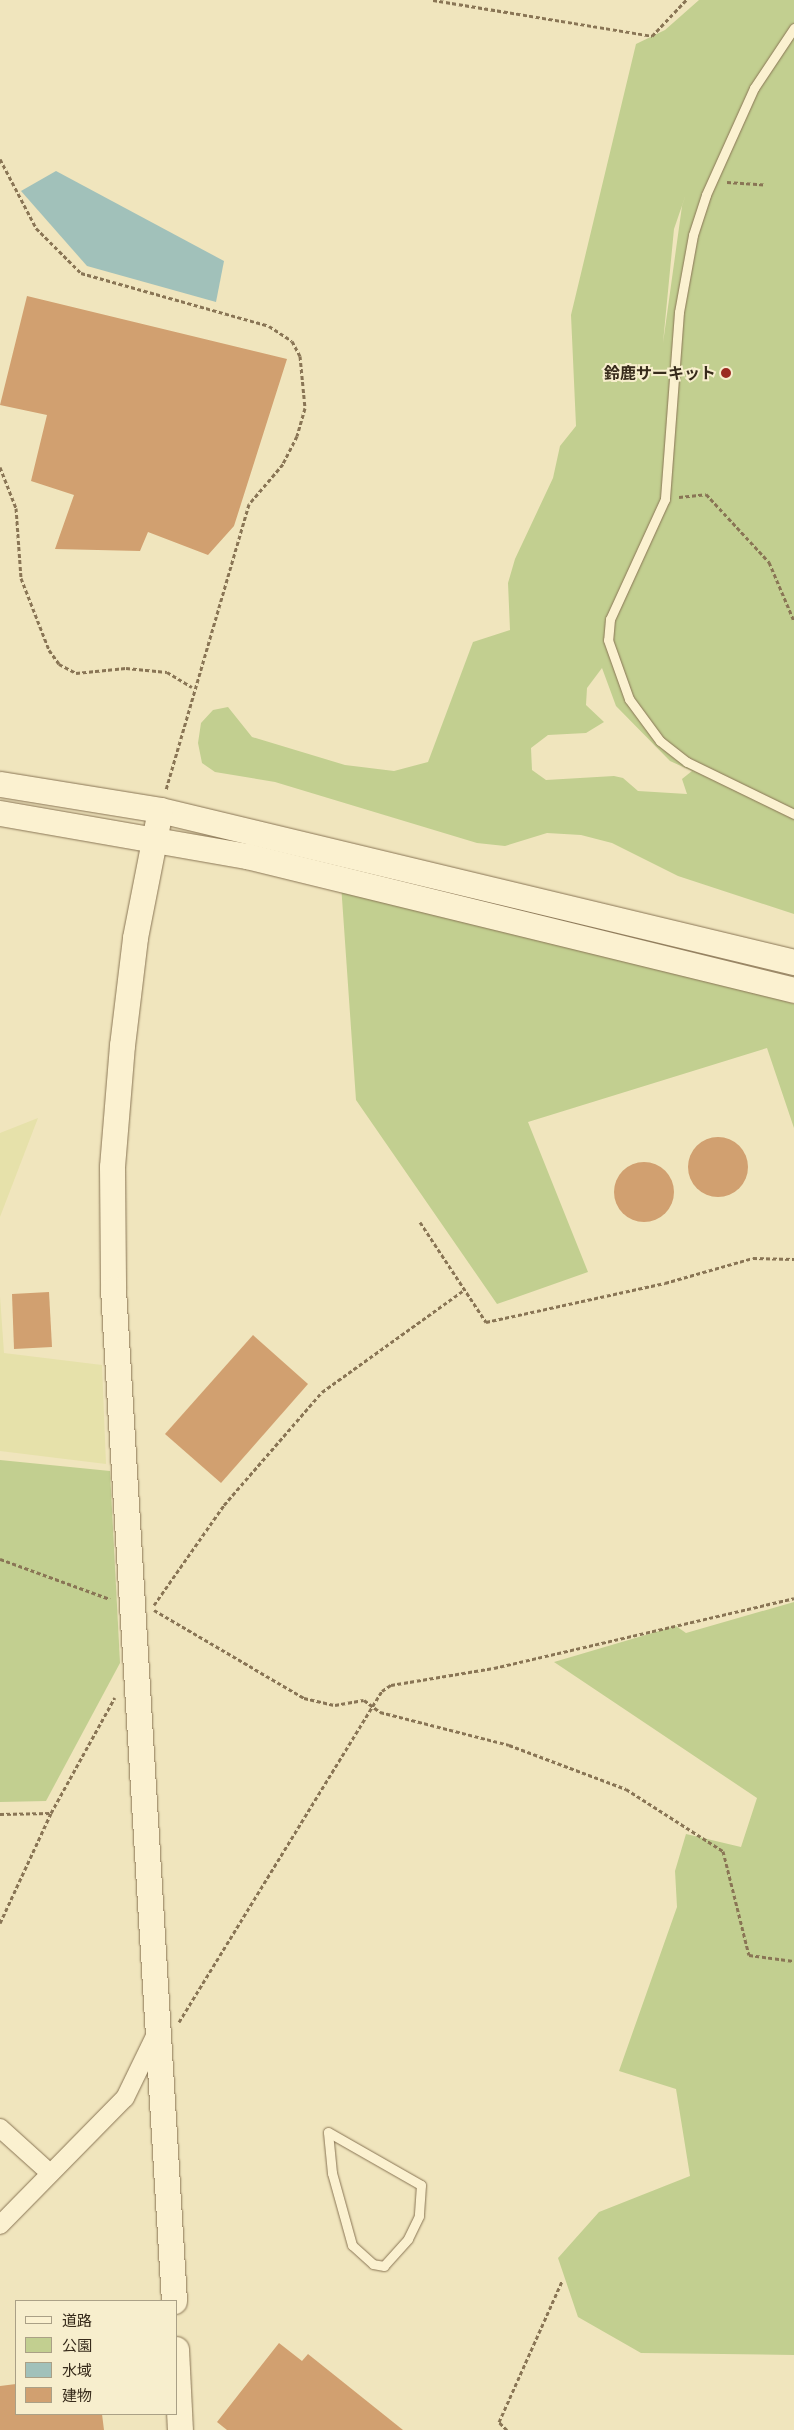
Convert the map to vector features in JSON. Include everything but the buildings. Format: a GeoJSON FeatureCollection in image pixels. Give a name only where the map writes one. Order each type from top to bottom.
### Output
{"type":"FeatureCollection","features":[{"type":"Feature","properties":{"kind":"street"},"geometry":{"type":"LineString","coordinates":[[0,784],[160,810],[794,962]]}},
{"type":"Feature","properties":{"kind":"street"},"geometry":{"type":"LineString","coordinates":[[160,810],[134,948],[112,1167],[113,1289],[141,1608],[134,1662],[165,2031],[174,2300]]}},
{"type":"Feature","properties":{"kind":"street"},"geometry":{"type":"LineString","coordinates":[[0,813],[154,838],[257,858],[794,990]]}},
{"type":"Feature","properties":{"kind":"street"},"geometry":{"type":"LineString","coordinates":[[0,2225],[125,2098],[165,2031]]}},
{"type":"Feature","properties":{"kind":"street"},"geometry":{"type":"LineString","coordinates":[[0,2128],[50,2173]]}},
{"type":"Feature","properties":{"kind":"street"},"geometry":{"type":"LineString","coordinates":[[178,2390],[180,2430]]}},
{"type":"Feature","properties":{"kind":"lane"},"geometry":{"type":"LineString","coordinates":[[794,28],[754,88],[712,181],[694,235],[679,312],[664,499],[610,619],[608,640],[620,679],[629,699],[660,741],[686,762],[794,814]]}},
{"type":"Feature","properties":{"kind":"lane"},"geometry":{"type":"LineString","coordinates":[[328,2132],[421,2184],[419,2216],[408,2240],[384,2266],[373,2264],[352,2245],[332,2173],[328,2132]]}},
{"type":"Feature","properties":{"kind":"path"},"geometry":{"type":"LineString","coordinates":[[433,0],[652,36],[686,0]]}},
{"type":"Feature","properties":{"kind":"path"},"geometry":{"type":"LineString","coordinates":[[0,159],[36,228],[81,273],[269,326],[292,341],[300,356],[305,408],[297,436],[283,464],[249,504],[192,687],[160,810]]}},
{"type":"Feature","properties":{"kind":"path"},"geometry":{"type":"LineString","coordinates":[[712,181],[766,184]]}},
{"type":"Feature","properties":{"kind":"path"},"geometry":{"type":"LineString","coordinates":[[0,466],[16,508],[21,578],[49,650],[59,664],[76,673],[126,668],[167,672],[192,687]]}},
{"type":"Feature","properties":{"kind":"path"},"geometry":{"type":"LineString","coordinates":[[664,499],[706,494],[769,562],[794,621]]}},
{"type":"Feature","properties":{"kind":"path"},"geometry":{"type":"LineString","coordinates":[[420,1222],[486,1322],[753,1258],[794,1259]]}},
{"type":"Feature","properties":{"kind":"path"},"geometry":{"type":"LineString","coordinates":[[141,1608],[224,1505],[322,1392],[464,1290]]}},
{"type":"Feature","properties":{"kind":"path"},"geometry":{"type":"LineString","coordinates":[[0,1559],[141,1608],[289,1692],[335,1705],[364,1700],[380,1712],[509,1745],[626,1789],[723,1851],[750,1955],[794,1961]]}},
{"type":"Feature","properties":{"kind":"path"},"geometry":{"type":"LineString","coordinates":[[165,2031],[370,1704],[391,1685],[494,1668],[794,1598]]}},
{"type":"Feature","properties":{"kind":"path"},"geometry":{"type":"LineString","coordinates":[[0,1923],[52,1813],[134,1662]]}},
{"type":"Feature","properties":{"kind":"path"},"geometry":{"type":"LineString","coordinates":[[0,1814],[52,1813]]}},
{"type":"Feature","properties":{"kind":"path"},"geometry":{"type":"LineString","coordinates":[[507,2430],[499,2422],[562,2282]]}},
{"type":"Feature","properties":{"kind":"shaded area"},"geometry":{"type":"Polygon","coordinates":[[[38,1118],[0,1217],[0,1133],[38,1118]]]}},
{"type":"Feature","properties":{"kind":"shaded area"},"geometry":{"type":"Polygon","coordinates":[[[0,1296],[4,1353],[102,1365],[106,1464],[0,1451],[0,1296]]]}},
{"type":"Feature","properties":{"kind":"green space"},"geometry":{"type":"Polygon","coordinates":[[[699,0],[794,0],[794,914],[678,876],[612,843],[581,835],[547,833],[505,846],[477,843],[275,782],[215,772],[202,763],[198,743],[201,723],[213,710],[228,707],[252,737],[345,765],[394,771],[428,762],[473,642],[510,630],[508,583],[515,559],[553,478],[560,446],[576,426],[571,315],[636,44],[665,30],[699,0]],[[686,194],[674,229],[663,343],[682,206],[686,194]],[[602,668],[587,688],[586,705],[604,722],[586,733],[548,735],[531,748],[532,770],[546,780],[614,776],[623,778],[638,791],[687,794],[682,779],[692,771],[670,761],[616,706],[602,668]]]}},
{"type":"Feature","properties":{"kind":"green space"},"geometry":{"type":"Polygon","coordinates":[[[341,884],[734,984],[794,1004],[794,1128],[767,1048],[528,1122],[588,1272],[497,1304],[356,1100],[341,884]]]}},
{"type":"Feature","properties":{"kind":"green space"},"geometry":{"type":"Polygon","coordinates":[[[0,1460],[110,1471],[120,1663],[46,1801],[0,1802],[0,1460]]]}},
{"type":"Feature","properties":{"kind":"green space"},"geometry":{"type":"Polygon","coordinates":[[[794,1602],[794,2355],[641,2353],[578,2317],[558,2258],[599,2212],[690,2176],[676,2089],[619,2071],[677,1907],[675,1871],[686,1834],[741,1847],[757,1798],[554,1662],[676,1626],[686,1633],[794,1602]]]}},
{"type":"Feature","properties":{"kind":"water"},"geometry":{"type":"Polygon","coordinates":[[[56,171],[224,261],[216,302],[87,266],[21,191],[56,171]]]}},
{"type":"Feature","properties":{"kind":"place","name":"鈴鹿サーキット"},"geometry":{"type":"Point","coordinates":[726,373]}}]}
